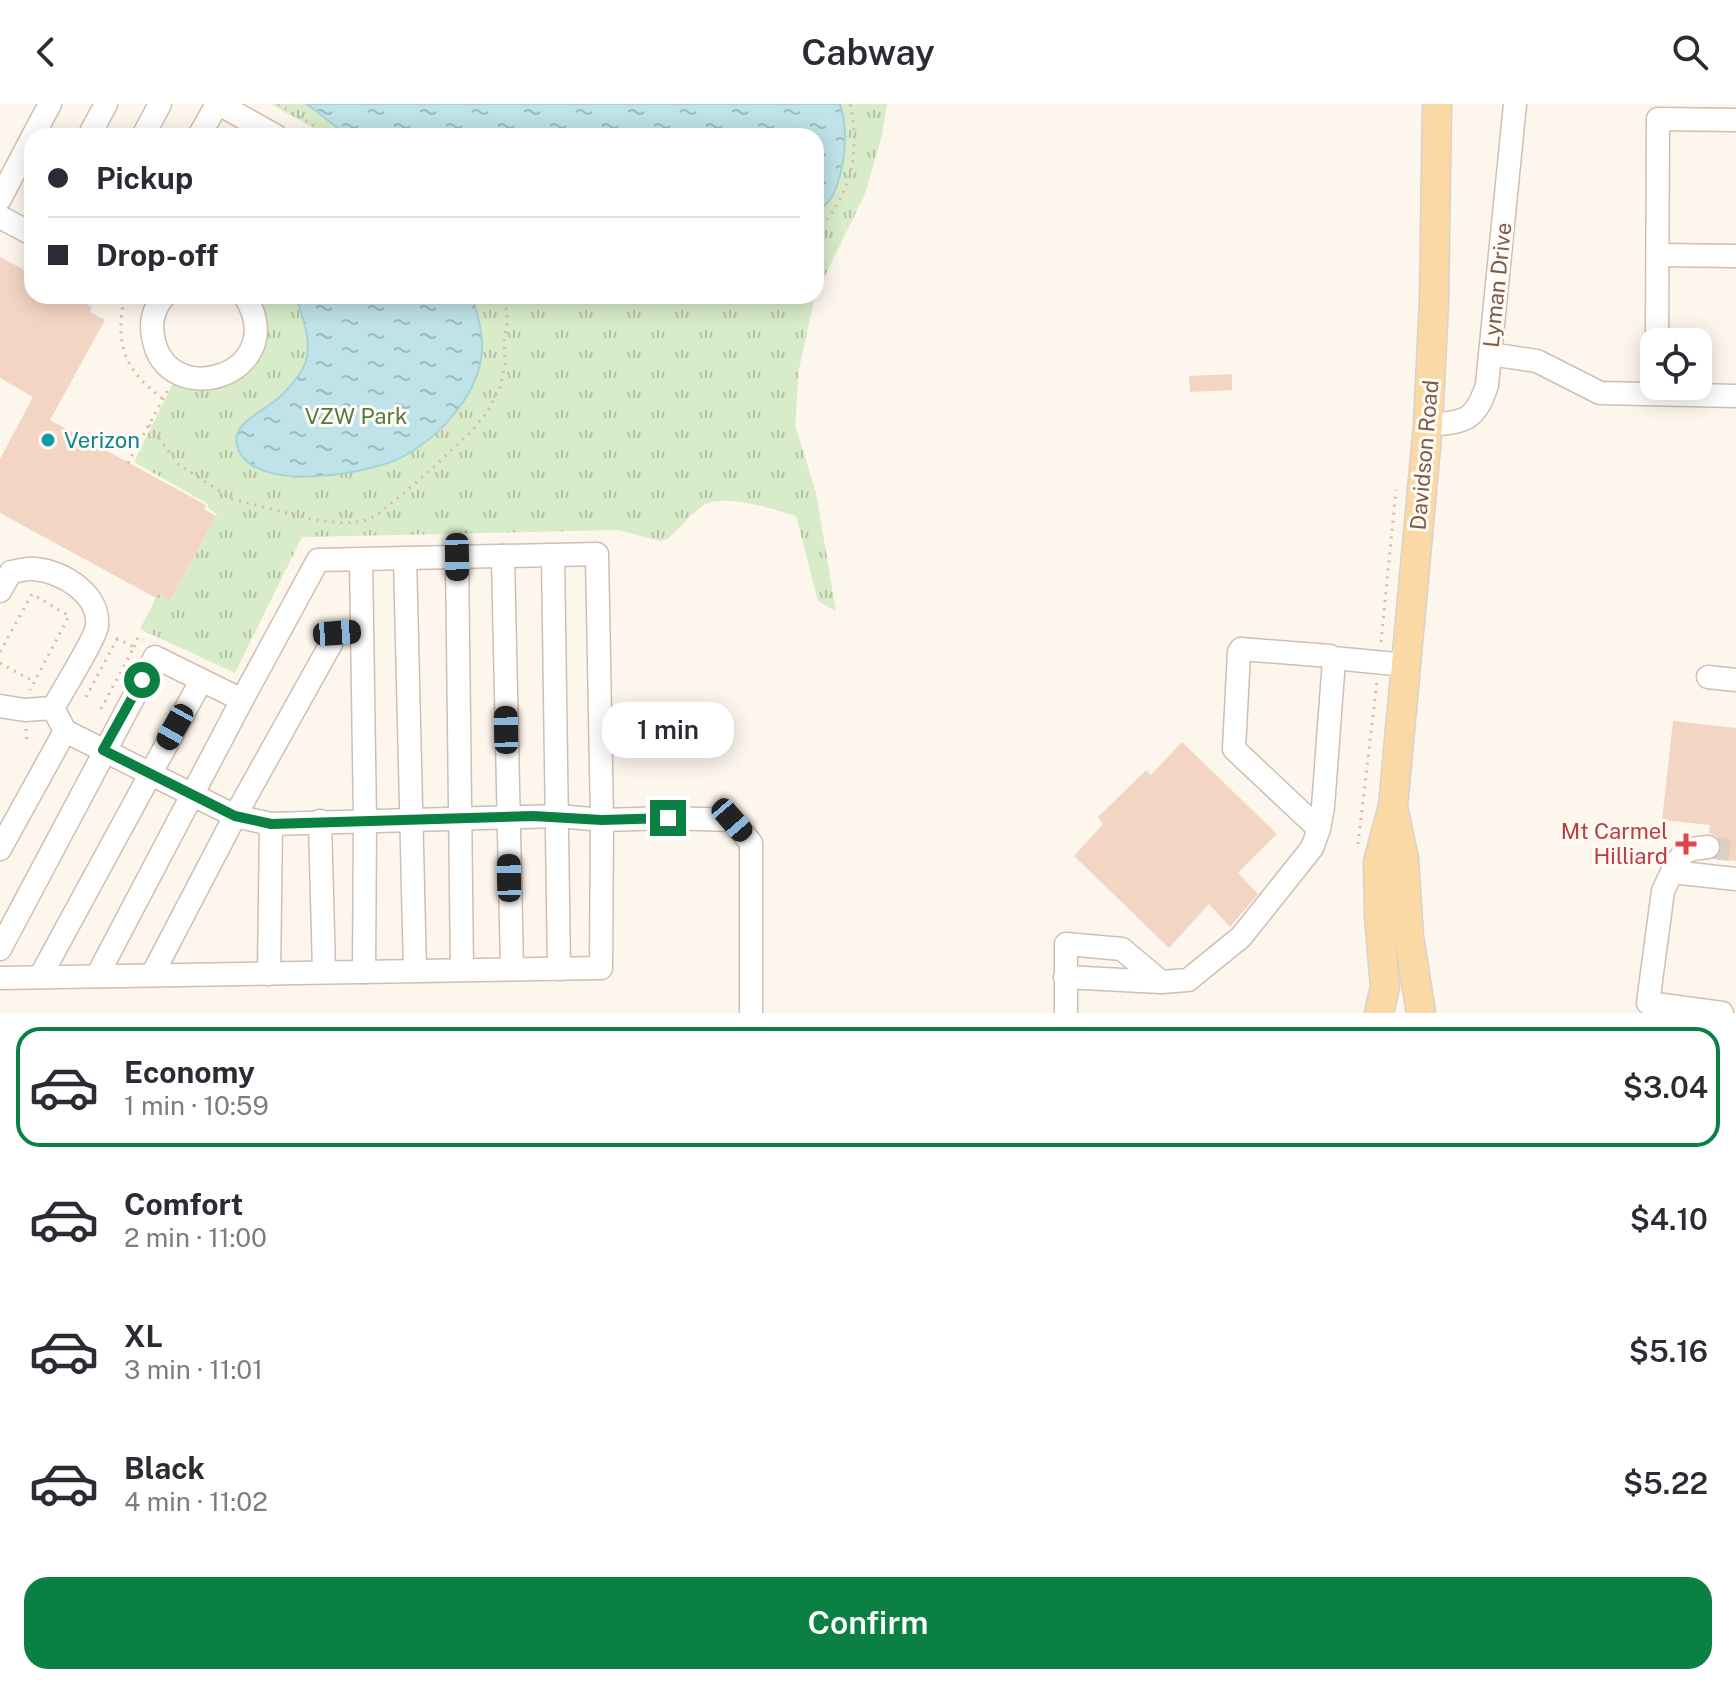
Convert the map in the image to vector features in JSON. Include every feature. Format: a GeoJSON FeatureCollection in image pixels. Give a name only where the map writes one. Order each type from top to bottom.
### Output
{"type":"FeatureCollection","features":[{"type":"Feature","properties":{"kind":"main road","name":"Davidson Road"},"geometry":{"type":"LineString","coordinates":[[1421,1013],[1409,937],[1404,859],[1393,806],[1392,663],[1428,425],[1434,301],[1437,104]]}},
{"type":"Feature","properties":{"kind":"main road","name":"Davidson Road"},"geometry":{"type":"LineString","coordinates":[[1379,1013],[1385,987],[1378,862],[1393,806]]}},
{"type":"Feature","properties":{"kind":"street"},"geometry":{"type":"LineString","coordinates":[[37,128],[50,104]]}},
{"type":"Feature","properties":{"kind":"street"},"geometry":{"type":"LineString","coordinates":[[93,128],[106,104]]}},
{"type":"Feature","properties":{"kind":"street"},"geometry":{"type":"LineString","coordinates":[[147,128],[160,104]]}},
{"type":"Feature","properties":{"kind":"street"},"geometry":{"type":"LineString","coordinates":[[204,128],[218,104],[257,128]]}},
{"type":"Feature","properties":{"kind":"street","name":"Lyman Drive"},"geometry":{"type":"LineString","coordinates":[[1428,425],[1457,422],[1474,415],[1481,405],[1487,385],[1515,104]]}},
{"type":"Feature","properties":{"kind":"street"},"geometry":{"type":"LineString","coordinates":[[1657,328],[1658,119],[1736,120]]}},
{"type":"Feature","properties":{"kind":"street"},"geometry":{"type":"LineString","coordinates":[[0,199],[24,152]]}},
{"type":"Feature","properties":{"kind":"street"},"geometry":{"type":"LineString","coordinates":[[0,217],[24,230]]}},
{"type":"Feature","properties":{"kind":"street"},"geometry":{"type":"LineString","coordinates":[[1658,255],[1736,256]]}},
{"type":"Feature","properties":{"kind":"street"},"geometry":{"type":"LineString","coordinates":[[155,304],[152,319],[154,344],[163,361],[178,373],[196,379],[225,375],[247,357],[255,336],[255,322],[248,304]]}},
{"type":"Feature","properties":{"kind":"street"},"geometry":{"type":"LineString","coordinates":[[1490,354],[1537,361],[1600,393],[1640,392]]}},
{"type":"Feature","properties":{"kind":"street"},"geometry":{"type":"LineString","coordinates":[[1712,394],[1736,396]]}},
{"type":"Feature","properties":{"kind":"street"},"geometry":{"type":"LineString","coordinates":[[0,978],[601,968],[602,820],[597,554],[318,560],[97,976]]}},
{"type":"Feature","properties":{"kind":"street"},"geometry":{"type":"LineString","coordinates":[[553,555],[559,969]]}},
{"type":"Feature","properties":{"kind":"street"},"geometry":{"type":"LineString","coordinates":[[503,556],[512,969]]}},
{"type":"Feature","properties":{"kind":"street"},"geometry":{"type":"LineString","coordinates":[[457,557],[462,970]]}},
{"type":"Feature","properties":{"kind":"street"},"geometry":{"type":"LineString","coordinates":[[405,558],[415,971]]}},
{"type":"Feature","properties":{"kind":"street"},"geometry":{"type":"LineString","coordinates":[[361,560],[364,972]]}},
{"type":"Feature","properties":{"kind":"street"},"geometry":{"type":"LineString","coordinates":[[0,591],[11,572],[32,568],[54,573],[94,603],[97,628],[53,708]]}},
{"type":"Feature","properties":{"kind":"street"},"geometry":{"type":"LineString","coordinates":[[152,975],[235,816],[337,633],[362,632]]}},
{"type":"Feature","properties":{"kind":"street"},"geometry":{"type":"LineString","coordinates":[[1319,829],[1234,749],[1239,652],[1241,649],[1392,663]]}},
{"type":"Feature","properties":{"kind":"street"},"geometry":{"type":"LineString","coordinates":[[0,949],[155,657],[242,700]]}},
{"type":"Feature","properties":{"kind":"street"},"geometry":{"type":"LineString","coordinates":[[1065,977],[1161,982],[1188,980],[1241,937],[1312,848],[1319,829],[1333,658]]}},
{"type":"Feature","properties":{"kind":"street"},"geometry":{"type":"LineString","coordinates":[[1708,677],[1736,680]]}},
{"type":"Feature","properties":{"kind":"street"},"geometry":{"type":"LineString","coordinates":[[40,977],[201,681]]}},
{"type":"Feature","properties":{"kind":"street"},"geometry":{"type":"LineString","coordinates":[[0,706],[25,710],[53,708]]}},
{"type":"Feature","properties":{"kind":"street"},"geometry":{"type":"LineString","coordinates":[[53,708],[65,731],[235,816],[271,824],[558,816],[602,820],[732,820],[751,843],[751,1013]]}},
{"type":"Feature","properties":{"kind":"street"},"geometry":{"type":"LineString","coordinates":[[0,849],[65,731]]}},
{"type":"Feature","properties":{"kind":"street"},"geometry":{"type":"LineString","coordinates":[[320,821],[324,972]]}},
{"type":"Feature","properties":{"kind":"street"},"geometry":{"type":"LineString","coordinates":[[269,974],[271,824]]}},
{"type":"Feature","properties":{"kind":"street"},"geometry":{"type":"LineString","coordinates":[[1708,847],[1688,849],[1681,856],[1663,891],[1648,1003],[1722,1013]]}},
{"type":"Feature","properties":{"kind":"street"},"geometry":{"type":"LineString","coordinates":[[1672,872],[1736,879]]}},
{"type":"Feature","properties":{"kind":"street"},"geometry":{"type":"LineString","coordinates":[[1066,1013],[1067,943],[1122,949],[1161,982]]}},
{"type":"Feature","properties":{"kind":"path"},"geometry":{"type":"LineString","coordinates":[[278,104],[317,128]]}},
{"type":"Feature","properties":{"kind":"path"},"geometry":{"type":"LineString","coordinates":[[824,221],[842,196],[853,167],[855,147],[850,104]]}},
{"type":"Feature","properties":{"kind":"path"},"geometry":{"type":"LineString","coordinates":[[124,304],[121,335],[127,361],[144,386],[163,399]]}},
{"type":"Feature","properties":{"kind":"path"},"geometry":{"type":"LineString","coordinates":[[149,425],[178,464],[232,499],[304,518],[333,522],[364,521],[376,516],[425,475],[470,433],[488,411],[500,387],[505,365],[504,338],[508,320],[505,304]]}},
{"type":"Feature","properties":{"kind":"path"},"geometry":{"type":"LineString","coordinates":[[128,463],[178,373]]}},
{"type":"Feature","properties":{"kind":"path"},"geometry":{"type":"LineString","coordinates":[[1358,850],[1392,663],[1396,490]]}},
{"type":"Feature","properties":{"kind":"path"},"geometry":{"type":"LineString","coordinates":[[0,652],[32,594],[69,616],[33,681],[0,663]]}},
{"type":"Feature","properties":{"kind":"path"},"geometry":{"type":"LineString","coordinates":[[86,697],[117,639]]}},
{"type":"Feature","properties":{"kind":"green space"},"geometry":{"type":"Polygon","coordinates":[[[271,104],[887,104],[882,135],[865,194],[824,278],[824,128],[314,128],[271,104]]]}},
{"type":"Feature","properties":{"kind":"green space","name":"VZW Park"},"geometry":{"type":"Polygon","coordinates":[[[245,304],[813,304],[799,369],[795,425],[816,493],[836,611],[818,601],[796,516],[751,504],[715,501],[706,504],[668,539],[660,541],[618,530],[302,537],[235,673],[140,629],[158,594],[171,600],[217,514],[208,508],[208,504],[134,462],[178,373],[196,379],[247,357],[245,304]]]}},
{"type":"Feature","properties":{"kind":"water"},"geometry":{"type":"Polygon","coordinates":[[[307,104],[840,104],[844,150],[833,195],[824,206],[824,128],[338,128],[307,104]]]}},
{"type":"Feature","properties":{"kind":"water"},"geometry":{"type":"Polygon","coordinates":[[[298,304],[474,304],[481,329],[480,366],[457,411],[433,436],[406,455],[391,462],[345,473],[294,476],[271,473],[252,465],[240,453],[237,435],[246,422],[284,392],[304,366],[308,353],[298,304]]]}},
{"type":"Feature","properties":{"kind":"building","name":"Verizon"},"geometry":{"type":"Polygon","coordinates":[[[0,257],[24,270],[24,304],[87,304],[92,307],[90,312],[105,320],[50,420],[206,505],[204,509],[216,516],[170,601],[158,594],[156,598],[0,513],[0,459],[33,397],[0,378],[0,257]]]}},
{"type":"Feature","properties":{"kind":"building"},"geometry":{"type":"Polygon","coordinates":[[[1232,374],[1232,390],[1190,392],[1189,376],[1232,374]]]}},
{"type":"Feature","properties":{"kind":"building"},"geometry":{"type":"Polygon","coordinates":[[[1673,721],[1736,728],[1736,861],[1715,859],[1722,845],[1719,838],[1709,833],[1710,825],[1662,820],[1673,721]]]}},
{"type":"Feature","properties":{"kind":"building"},"geometry":{"type":"Polygon","coordinates":[[[1182,742],[1277,834],[1238,873],[1258,894],[1230,927],[1209,904],[1169,948],[1074,856],[1103,824],[1098,817],[1146,770],[1151,775],[1182,742]]]}},
{"type":"Feature","properties":{"kind":"tunnel"},"geometry":{"type":"LineString","coordinates":[[1708,847],[1736,851]]}},
{"type":"Feature","properties":{"kind":"place","name":"Verizon"},"geometry":{"type":"Point","coordinates":[48,440]}},
{"type":"Feature","properties":{"kind":"place","name":"Mt Carmel Hilliard"},"geometry":{"type":"Point","coordinates":[1686,844]}},
{"type":"Feature","properties":{"kind":"route"},"geometry":{"type":"LineString","coordinates":[[142,680],[103,750],[235,816],[271,824],[533,816],[602,820],[668,818]]}}]}
